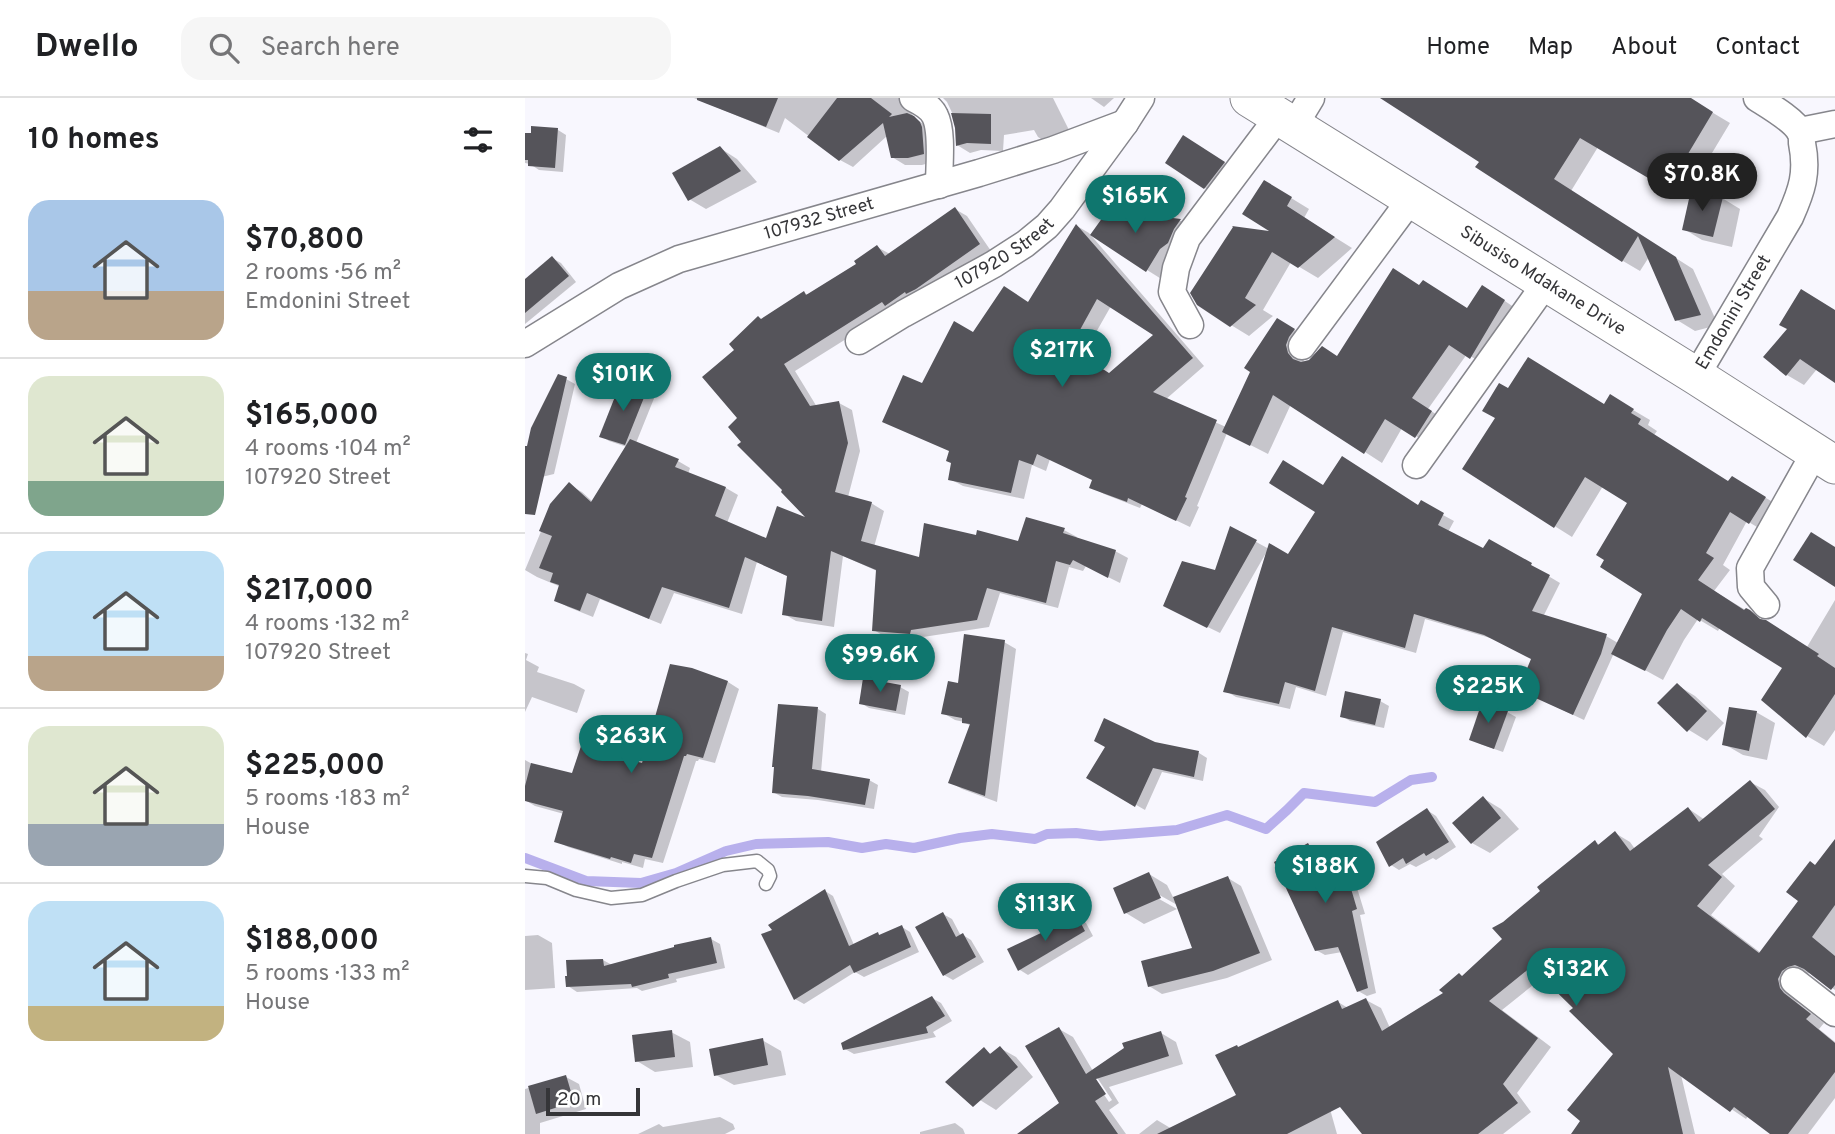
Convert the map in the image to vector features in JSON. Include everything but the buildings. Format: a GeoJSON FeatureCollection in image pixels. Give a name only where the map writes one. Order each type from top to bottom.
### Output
{"type":"FeatureCollection","features":[{"type":"Feature","properties":{"kind":"street"},"geometry":{"type":"LineString","coordinates":[[913,98],[926,105],[935,115],[939,131],[939,185]]}},
{"type":"Feature","properties":{"kind":"street","name":"107920 Street"},"geometry":{"type":"LineString","coordinates":[[859,341],[994,264],[1047,226],[1141,98]]}},
{"type":"Feature","properties":{"kind":"street"},"geometry":{"type":"LineString","coordinates":[[1757,98],[1785,116],[1800,131],[1835,124]]}},
{"type":"Feature","properties":{"kind":"street"},"geometry":{"type":"LineString","coordinates":[[1190,325],[1172,292],[1176,268],[1188,238],[1283,109]]}},
{"type":"Feature","properties":{"kind":"street","name":"Sibusiso Mdakane Drive"},"geometry":{"type":"LineString","coordinates":[[1283,109],[1411,199],[1825,458]]}},
{"type":"Feature","properties":{"kind":"street","name":"107932 Street"},"geometry":{"type":"LineString","coordinates":[[525,344],[619,286],[680,258],[939,185],[1053,150],[1125,123]]}},
{"type":"Feature","properties":{"kind":"street","name":"Emdonini Street"},"geometry":{"type":"LineString","coordinates":[[1696,376],[1790,217],[1799,195],[1806,159],[1800,131]]}},
{"type":"Feature","properties":{"kind":"street"},"geometry":{"type":"LineString","coordinates":[[1302,346],[1411,199]]}},
{"type":"Feature","properties":{"kind":"street"},"geometry":{"type":"LineString","coordinates":[[1416,465],[1546,283]]}},
{"type":"Feature","properties":{"kind":"street"},"geometry":{"type":"LineString","coordinates":[[1766,605],[1751,587],[1751,568],[1825,458]]}},
{"type":"Feature","properties":{"kind":"street"},"geometry":{"type":"LineString","coordinates":[[1794,981],[1835,1013]]}},
{"type":"Feature","properties":{"kind":"lane"},"geometry":{"type":"LineString","coordinates":[[525,876],[547,878],[576,890],[611,898],[642,895],[723,865],[757,861],[768,870],[770,876],[766,884]]}},
{"type":"Feature","properties":{"kind":"waterway"},"geometry":{"type":"LineString","coordinates":[[525,858],[586,881],[641,883],[676,873],[726,851],[756,844],[828,842],[862,848],[886,844],[914,848],[992,834],[1035,839],[1047,834],[1100,836],[1177,830],[1227,815],[1266,829],[1304,793],[1375,802],[1411,780],[1432,777]]}}]}
